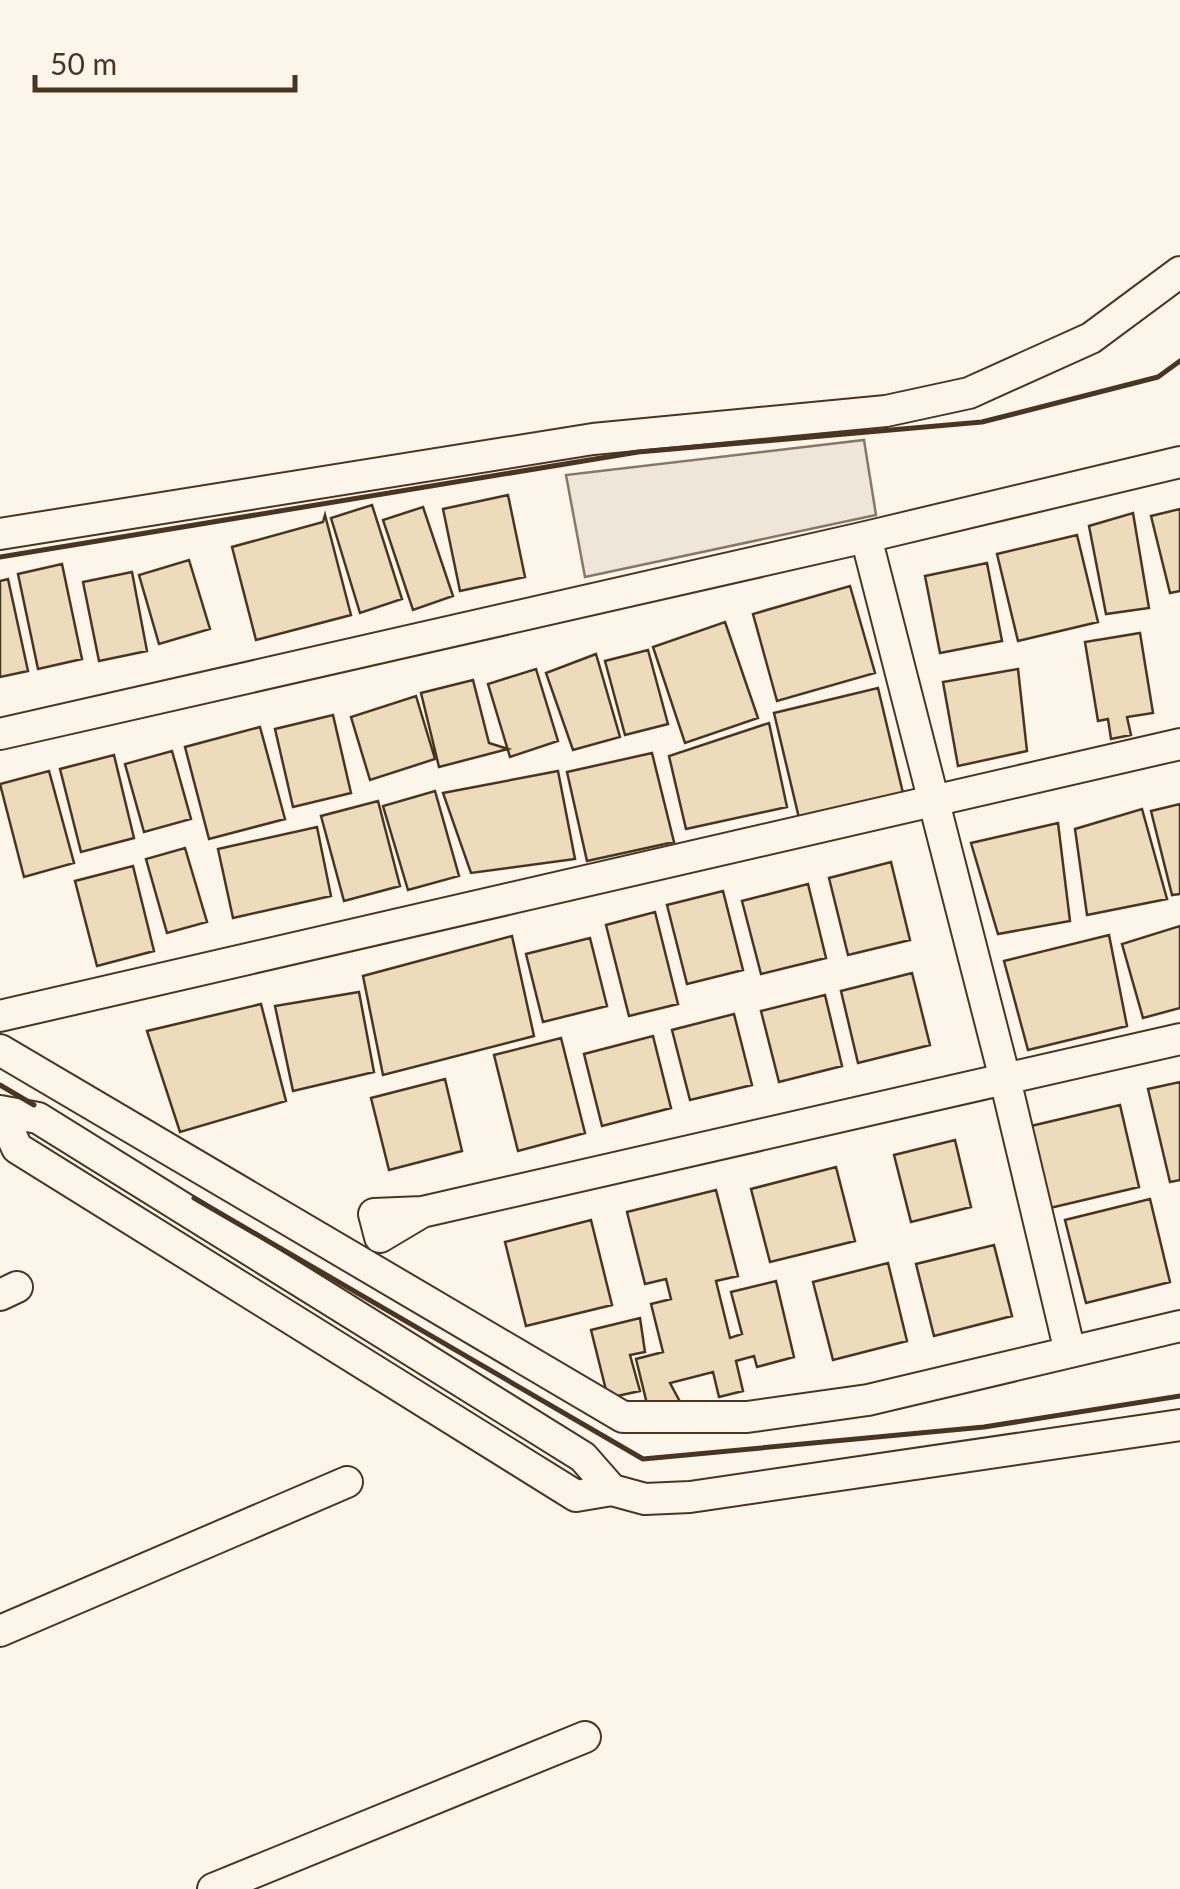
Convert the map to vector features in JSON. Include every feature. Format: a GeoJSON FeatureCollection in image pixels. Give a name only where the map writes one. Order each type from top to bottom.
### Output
{"type":"FeatureCollection","features":[{"type":"Feature","properties":{"kind":"street"},"geometry":{"type":"LineString","coordinates":[[0,534],[593,440],[886,411],[968,393],[1090,338],[1180,272]]}},
{"type":"Feature","properties":{"kind":"street"},"geometry":{"type":"LineString","coordinates":[[0,734],[1180,462]]}},
{"type":"Feature","properties":{"kind":"street"},"geometry":{"type":"LineString","coordinates":[[866,537],[1005,1079],[1070,1352]]}},
{"type":"Feature","properties":{"kind":"street"},"geometry":{"type":"LineString","coordinates":[[0,1016],[1180,744]]}},
{"type":"Feature","properties":{"kind":"street"},"geometry":{"type":"LineString","coordinates":[[422,1212],[1180,1040]]}},
{"type":"Feature","properties":{"kind":"street"},"geometry":{"type":"LineString","coordinates":[[0,1050],[624,1417],[747,1417],[834,1405],[1180,1326]]}},
{"type":"Feature","properties":{"kind":"street"},"geometry":{"type":"LineString","coordinates":[[1,1112],[17,1148],[576,1496],[612,1490],[645,1498],[690,1497],[1180,1425]]}},
{"type":"Feature","properties":{"kind":"street"},"geometry":{"type":"LineString","coordinates":[[0,1631],[347,1482]]}},
{"type":"Feature","properties":{"kind":"street"},"geometry":{"type":"LineString","coordinates":[[213,1889],[586,1738]]}},
{"type":"Feature","properties":{"kind":"shaded area"},"geometry":{"type":"Polygon","coordinates":[[[864,440],[876,515],[585,577],[566,475],[864,440]]]}},
{"type":"Feature","properties":{"kind":"building"},"geometry":{"type":"Polygon","coordinates":[[[508,495],[525,577],[460,591],[443,509],[508,495]]]}},
{"type":"Feature","properties":{"kind":"building"},"geometry":{"type":"Polygon","coordinates":[[[372,505],[402,599],[360,613],[331,518],[372,505]]]}},
{"type":"Feature","properties":{"kind":"building"},"geometry":{"type":"Polygon","coordinates":[[[423,507],[453,596],[413,610],[383,520],[423,507]]]}},
{"type":"Feature","properties":{"kind":"building"},"geometry":{"type":"Polygon","coordinates":[[[1180,509],[1180,591],[1170,593],[1151,516],[1180,509]]]}},
{"type":"Feature","properties":{"kind":"building"},"geometry":{"type":"Polygon","coordinates":[[[1133,513],[1149,608],[1106,614],[1089,526],[1133,513]]]}},
{"type":"Feature","properties":{"kind":"building"},"geometry":{"type":"Polygon","coordinates":[[[325,515],[351,615],[256,640],[232,547],[323,522],[325,515]]]}},
{"type":"Feature","properties":{"kind":"building"},"geometry":{"type":"Polygon","coordinates":[[[1077,535],[1098,622],[1018,641],[997,554],[1077,535]]]}},
{"type":"Feature","properties":{"kind":"building"},"geometry":{"type":"Polygon","coordinates":[[[189,560],[210,629],[159,644],[139,575],[189,560]]]}},
{"type":"Feature","properties":{"kind":"building"},"geometry":{"type":"Polygon","coordinates":[[[987,563],[1002,641],[940,653],[925,576],[987,563]]]}},
{"type":"Feature","properties":{"kind":"building"},"geometry":{"type":"Polygon","coordinates":[[[62,564],[82,659],[38,669],[18,574],[62,564]]]}},
{"type":"Feature","properties":{"kind":"building"},"geometry":{"type":"Polygon","coordinates":[[[132,572],[147,651],[99,661],[83,582],[132,572]]]}},
{"type":"Feature","properties":{"kind":"building"},"geometry":{"type":"Polygon","coordinates":[[[8,579],[28,671],[0,677],[0,581],[8,579]]]}},
{"type":"Feature","properties":{"kind":"building"},"geometry":{"type":"Polygon","coordinates":[[[850,586],[875,673],[777,701],[753,614],[850,586]]]}},
{"type":"Feature","properties":{"kind":"building"},"geometry":{"type":"Polygon","coordinates":[[[725,622],[758,718],[685,743],[653,647],[725,622]]]}},
{"type":"Feature","properties":{"kind":"building"},"geometry":{"type":"Polygon","coordinates":[[[1140,633],[1153,713],[1127,717],[1131,735],[1111,739],[1108,719],[1098,721],[1085,642],[1140,633]]]}},
{"type":"Feature","properties":{"kind":"building"},"geometry":{"type":"Polygon","coordinates":[[[648,650],[668,724],[625,735],[605,661],[648,650]]]}},
{"type":"Feature","properties":{"kind":"building"},"geometry":{"type":"Polygon","coordinates":[[[596,654],[620,737],[573,750],[546,673],[596,654]]]}},
{"type":"Feature","properties":{"kind":"building"},"geometry":{"type":"Polygon","coordinates":[[[536,669],[558,741],[510,757],[488,684],[536,669]]]}},
{"type":"Feature","properties":{"kind":"building"},"geometry":{"type":"Polygon","coordinates":[[[1018,669],[1027,751],[958,766],[943,682],[1018,669]]]}},
{"type":"Feature","properties":{"kind":"building"},"geometry":{"type":"Polygon","coordinates":[[[473,680],[489,743],[508,749],[439,767],[421,693],[473,680]]]}},
{"type":"Feature","properties":{"kind":"building"},"geometry":{"type":"Polygon","coordinates":[[[878,688],[903,793],[799,818],[774,713],[878,688]]]}},
{"type":"Feature","properties":{"kind":"building"},"geometry":{"type":"Polygon","coordinates":[[[416,696],[435,759],[370,780],[351,717],[416,696]]]}},
{"type":"Feature","properties":{"kind":"building"},"geometry":{"type":"Polygon","coordinates":[[[333,715],[351,793],[293,807],[275,729],[333,715]]]}},
{"type":"Feature","properties":{"kind":"building"},"geometry":{"type":"Polygon","coordinates":[[[769,723],[787,807],[686,829],[669,756],[769,723]]]}},
{"type":"Feature","properties":{"kind":"building"},"geometry":{"type":"Polygon","coordinates":[[[260,727],[285,819],[209,839],[185,747],[260,727]]]}},
{"type":"Feature","properties":{"kind":"building"},"geometry":{"type":"Polygon","coordinates":[[[172,751],[191,819],[144,832],[125,764],[172,751]]]}},
{"type":"Feature","properties":{"kind":"building"},"geometry":{"type":"Polygon","coordinates":[[[652,753],[674,842],[587,861],[567,772],[652,753]]]}},
{"type":"Feature","properties":{"kind":"building"},"geometry":{"type":"Polygon","coordinates":[[[114,755],[134,838],[81,852],[60,769],[114,755]]]}},
{"type":"Feature","properties":{"kind":"building"},"geometry":{"type":"Polygon","coordinates":[[[49,771],[74,863],[24,877],[0,784],[49,771]]]}},
{"type":"Feature","properties":{"kind":"building"},"geometry":{"type":"Polygon","coordinates":[[[558,771],[575,859],[471,873],[443,793],[558,771]]]}},
{"type":"Feature","properties":{"kind":"building"},"geometry":{"type":"Polygon","coordinates":[[[435,791],[459,876],[408,890],[383,806],[435,791]]]}},
{"type":"Feature","properties":{"kind":"building"},"geometry":{"type":"Polygon","coordinates":[[[378,801],[400,886],[344,901],[321,816],[378,801]]]}},
{"type":"Feature","properties":{"kind":"building"},"geometry":{"type":"Polygon","coordinates":[[[1180,804],[1180,894],[1172,895],[1151,811],[1180,804]]]}},
{"type":"Feature","properties":{"kind":"building"},"geometry":{"type":"Polygon","coordinates":[[[1142,809],[1167,899],[1087,915],[1075,829],[1142,809]]]}},
{"type":"Feature","properties":{"kind":"building"},"geometry":{"type":"Polygon","coordinates":[[[1058,823],[1070,921],[998,934],[971,843],[1058,823]]]}},
{"type":"Feature","properties":{"kind":"building"},"geometry":{"type":"Polygon","coordinates":[[[317,827],[331,896],[233,918],[218,849],[317,827]]]}},
{"type":"Feature","properties":{"kind":"building"},"geometry":{"type":"Polygon","coordinates":[[[185,848],[207,922],[167,933],[146,859],[185,848]]]}},
{"type":"Feature","properties":{"kind":"building"},"geometry":{"type":"Polygon","coordinates":[[[891,862],[910,940],[848,955],[829,878],[891,862]]]}},
{"type":"Feature","properties":{"kind":"building"},"geometry":{"type":"Polygon","coordinates":[[[133,866],[154,951],[97,966],[75,881],[133,866]]]}},
{"type":"Feature","properties":{"kind":"building"},"geometry":{"type":"Polygon","coordinates":[[[808,884],[826,958],[761,974],[742,901],[808,884]]]}},
{"type":"Feature","properties":{"kind":"building"},"geometry":{"type":"Polygon","coordinates":[[[723,891],[743,970],[687,984],[667,905],[723,891]]]}},
{"type":"Feature","properties":{"kind":"building"},"geometry":{"type":"Polygon","coordinates":[[[655,912],[678,1004],[629,1016],[606,925],[655,912]]]}},
{"type":"Feature","properties":{"kind":"building"},"geometry":{"type":"Polygon","coordinates":[[[1180,926],[1180,1008],[1143,1018],[1122,944],[1180,926]]]}},
{"type":"Feature","properties":{"kind":"building"},"geometry":{"type":"Polygon","coordinates":[[[1109,935],[1127,1026],[1028,1050],[1004,961],[1109,935]]]}},
{"type":"Feature","properties":{"kind":"building"},"geometry":{"type":"Polygon","coordinates":[[[512,936],[534,1036],[383,1075],[363,976],[512,936]]]}},
{"type":"Feature","properties":{"kind":"building"},"geometry":{"type":"Polygon","coordinates":[[[590,938],[607,1006],[543,1022],[526,954],[590,938]]]}},
{"type":"Feature","properties":{"kind":"building"},"geometry":{"type":"Polygon","coordinates":[[[912,973],[930,1045],[858,1063],[841,991],[912,973]]]}},
{"type":"Feature","properties":{"kind":"building"},"geometry":{"type":"Polygon","coordinates":[[[359,992],[374,1072],[293,1091],[275,1006],[359,992]]]}},
{"type":"Feature","properties":{"kind":"building"},"geometry":{"type":"Polygon","coordinates":[[[825,995],[842,1066],[779,1082],[761,1011],[825,995]]]}},
{"type":"Feature","properties":{"kind":"building"},"geometry":{"type":"Polygon","coordinates":[[[261,1004],[286,1101],[180,1132],[147,1031],[261,1004]]]}},
{"type":"Feature","properties":{"kind":"building"},"geometry":{"type":"Polygon","coordinates":[[[734,1014],[752,1085],[690,1100],[672,1030],[734,1014]]]}},
{"type":"Feature","properties":{"kind":"building"},"geometry":{"type":"Polygon","coordinates":[[[653,1036],[671,1108],[602,1126],[584,1054],[653,1036]]]}},
{"type":"Feature","properties":{"kind":"building"},"geometry":{"type":"Polygon","coordinates":[[[561,1038],[585,1133],[518,1151],[494,1055],[561,1038]]]}},
{"type":"Feature","properties":{"kind":"building"},"geometry":{"type":"Polygon","coordinates":[[[445,1079],[462,1151],[389,1170],[371,1098],[445,1079]]]}},
{"type":"Feature","properties":{"kind":"building"},"geometry":{"type":"Polygon","coordinates":[[[1180,1082],[1180,1180],[1170,1182],[1148,1089],[1180,1082]]]}},
{"type":"Feature","properties":{"kind":"building"},"geometry":{"type":"Polygon","coordinates":[[[1120,1105],[1139,1187],[1050,1208],[1031,1126],[1120,1105]]]}},
{"type":"Feature","properties":{"kind":"building"},"geometry":{"type":"Polygon","coordinates":[[[955,1140],[971,1207],[911,1222],[894,1155],[955,1140]]]}},
{"type":"Feature","properties":{"kind":"building"},"geometry":{"type":"Polygon","coordinates":[[[836,1167],[855,1241],[770,1262],[751,1189],[836,1167]]]}},
{"type":"Feature","properties":{"kind":"building"},"geometry":{"type":"Polygon","coordinates":[[[716,1190],[738,1276],[716,1281],[730,1338],[742,1334],[731,1292],[776,1281],[794,1357],[757,1367],[754,1356],[736,1361],[743,1391],[719,1397],[713,1372],[670,1383],[685,1411],[648,1408],[636,1359],[663,1352],[651,1304],[671,1299],[666,1279],[645,1284],[627,1212],[716,1190]]]}},
{"type":"Feature","properties":{"kind":"building"},"geometry":{"type":"Polygon","coordinates":[[[1150,1199],[1170,1282],[1086,1303],[1065,1220],[1150,1199]]]}},
{"type":"Feature","properties":{"kind":"building"},"geometry":{"type":"Polygon","coordinates":[[[591,1220],[612,1305],[526,1326],[505,1242],[591,1220]]]}},
{"type":"Feature","properties":{"kind":"building"},"geometry":{"type":"Polygon","coordinates":[[[994,1245],[1012,1316],[934,1336],[916,1264],[994,1245]]]}},
{"type":"Feature","properties":{"kind":"building"},"geometry":{"type":"Polygon","coordinates":[[[888,1263],[907,1341],[833,1360],[813,1282],[888,1263]]]}},
{"type":"Feature","properties":{"kind":"building"},"geometry":{"type":"Polygon","coordinates":[[[640,1318],[645,1352],[630,1355],[640,1391],[608,1398],[591,1330],[640,1318]]]}},
{"type":"Feature","properties":{"kind":"wall"},"geometry":{"type":"LineString","coordinates":[[0,557],[638,452],[982,422],[1158,377],[1180,361]]}},
{"type":"Feature","properties":{"kind":"wall"},"geometry":{"type":"LineString","coordinates":[[0,1085],[34,1105]]}},
{"type":"Feature","properties":{"kind":"wall"},"geometry":{"type":"LineString","coordinates":[[194,1198],[643,1459],[984,1427],[1180,1396]]}}]}
